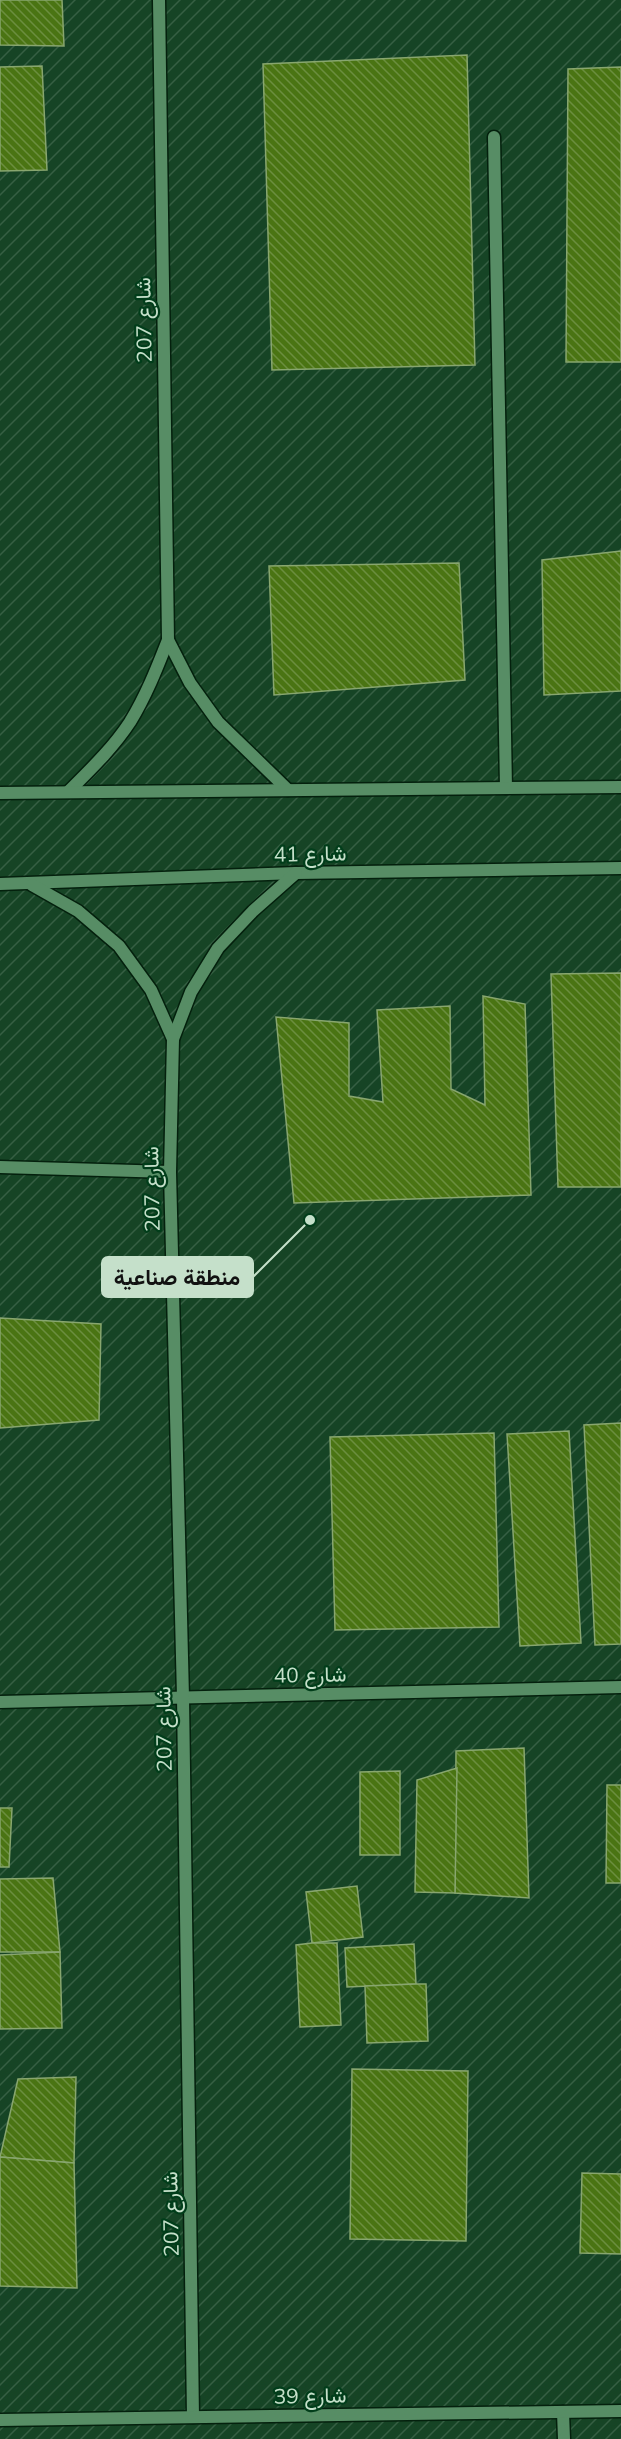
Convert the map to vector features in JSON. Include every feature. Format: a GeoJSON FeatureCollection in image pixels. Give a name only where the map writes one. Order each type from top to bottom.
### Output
{"type":"FeatureCollection","features":[{"type":"Feature","properties":{"kind":"street","name":"شارع 207"},"geometry":{"type":"LineString","coordinates":[[68,792],[103,758],[130,722],[152,682],[168,640],[159,0]]}},
{"type":"Feature","properties":{"kind":"street"},"geometry":{"type":"LineString","coordinates":[[494,137],[506,788]]}},
{"type":"Feature","properties":{"kind":"street","name":"شارع 207"},"geometry":{"type":"LineString","coordinates":[[168,640],[190,683],[218,722],[288,790]]}},
{"type":"Feature","properties":{"kind":"street"},"geometry":{"type":"LineString","coordinates":[[0,793],[621,787]]}},
{"type":"Feature","properties":{"kind":"street","name":"شارع 41"},"geometry":{"type":"LineString","coordinates":[[0,884],[296,873],[621,868]]}},
{"type":"Feature","properties":{"kind":"street","name":"شارع 207"},"geometry":{"type":"LineString","coordinates":[[193,2417],[183,1697],[170,1172],[173,1040],[191,992],[218,948],[253,911],[296,873]]}},
{"type":"Feature","properties":{"kind":"street","name":"شارع 207"},"geometry":{"type":"LineString","coordinates":[[31,884],[78,911],[119,946],[151,990],[173,1040]]}},
{"type":"Feature","properties":{"kind":"street"},"geometry":{"type":"LineString","coordinates":[[0,1167],[170,1172]]}},
{"type":"Feature","properties":{"kind":"street","name":"شارع 40"},"geometry":{"type":"LineString","coordinates":[[0,1702],[621,1687]]}},
{"type":"Feature","properties":{"kind":"street","name":"شارع 39"},"geometry":{"type":"LineString","coordinates":[[0,2420],[621,2411]]}},
{"type":"Feature","properties":{"kind":"street"},"geometry":{"type":"LineString","coordinates":[[563,2412],[564,2439]]}},
{"type":"Feature","properties":{"kind":"shaded area"},"geometry":{"type":"Polygon","coordinates":[[[0,0],[621,0],[621,2439],[0,2439],[0,0]]]}},
{"type":"Feature","properties":{"kind":"building"},"geometry":{"type":"Polygon","coordinates":[[[0,0],[62,0],[64,46],[0,45],[0,0]]]}},
{"type":"Feature","properties":{"kind":"building"},"geometry":{"type":"Polygon","coordinates":[[[467,55],[475,365],[272,370],[263,64],[467,55]]]}},
{"type":"Feature","properties":{"kind":"building"},"geometry":{"type":"Polygon","coordinates":[[[42,66],[47,170],[0,171],[0,67],[42,66]]]}},
{"type":"Feature","properties":{"kind":"building"},"geometry":{"type":"Polygon","coordinates":[[[621,67],[621,362],[566,362],[568,69],[621,67]]]}},
{"type":"Feature","properties":{"kind":"building"},"geometry":{"type":"Polygon","coordinates":[[[621,551],[621,691],[544,695],[542,560],[621,551]]]}},
{"type":"Feature","properties":{"kind":"building"},"geometry":{"type":"Polygon","coordinates":[[[459,563],[465,680],[274,695],[269,566],[459,563]]]}},
{"type":"Feature","properties":{"kind":"building"},"geometry":{"type":"Polygon","coordinates":[[[621,973],[621,1187],[558,1187],[551,974],[621,973]]]}},
{"type":"Feature","properties":{"kind":"building"},"geometry":{"type":"Polygon","coordinates":[[[483,996],[525,1004],[531,1195],[294,1203],[276,1017],[349,1023],[349,1096],[383,1102],[377,1010],[450,1006],[451,1089],[485,1105],[483,996]]]}},
{"type":"Feature","properties":{"kind":"building"},"geometry":{"type":"Polygon","coordinates":[[[0,1318],[101,1324],[99,1420],[0,1428],[0,1318]]]}},
{"type":"Feature","properties":{"kind":"building"},"geometry":{"type":"Polygon","coordinates":[[[621,1423],[621,1644],[595,1645],[584,1425],[621,1423]]]}},
{"type":"Feature","properties":{"kind":"building"},"geometry":{"type":"Polygon","coordinates":[[[569,1431],[581,1643],[520,1646],[507,1434],[569,1431]]]}},
{"type":"Feature","properties":{"kind":"building"},"geometry":{"type":"Polygon","coordinates":[[[494,1433],[499,1627],[335,1630],[330,1437],[494,1433]]]}},
{"type":"Feature","properties":{"kind":"building"},"geometry":{"type":"Polygon","coordinates":[[[524,1748],[529,1898],[455,1893],[456,1751],[524,1748]]]}},
{"type":"Feature","properties":{"kind":"building"},"geometry":{"type":"Polygon","coordinates":[[[457,1768],[455,1893],[415,1892],[417,1780],[457,1768]]]}},
{"type":"Feature","properties":{"kind":"building"},"geometry":{"type":"Polygon","coordinates":[[[400,1771],[400,1855],[360,1855],[360,1772],[400,1771]]]}},
{"type":"Feature","properties":{"kind":"building"},"geometry":{"type":"Polygon","coordinates":[[[607,1785],[621,1785],[621,1883],[606,1883],[607,1785]]]}},
{"type":"Feature","properties":{"kind":"building"},"geometry":{"type":"Polygon","coordinates":[[[0,1808],[12,1808],[9,1867],[0,1867],[0,1808]]]}},
{"type":"Feature","properties":{"kind":"building"},"geometry":{"type":"Polygon","coordinates":[[[53,1878],[60,1952],[0,1952],[0,1879],[53,1878]]]}},
{"type":"Feature","properties":{"kind":"building"},"geometry":{"type":"Polygon","coordinates":[[[357,1886],[363,1937],[312,1943],[306,1892],[357,1886]]]}},
{"type":"Feature","properties":{"kind":"building"},"geometry":{"type":"Polygon","coordinates":[[[337,1943],[341,2025],[300,2027],[296,1945],[337,1943]]]}},
{"type":"Feature","properties":{"kind":"building"},"geometry":{"type":"Polygon","coordinates":[[[414,1944],[416,1984],[347,1987],[345,1948],[414,1944]]]}},
{"type":"Feature","properties":{"kind":"building"},"geometry":{"type":"Polygon","coordinates":[[[60,1952],[62,2028],[0,2029],[0,1955],[60,1952]]]}},
{"type":"Feature","properties":{"kind":"building"},"geometry":{"type":"Polygon","coordinates":[[[426,1984],[428,2041],[367,2043],[365,1986],[426,1984]]]}},
{"type":"Feature","properties":{"kind":"building"},"geometry":{"type":"Polygon","coordinates":[[[352,2069],[468,2071],[466,2241],[350,2239],[352,2069]]]}},
{"type":"Feature","properties":{"kind":"building"},"geometry":{"type":"Polygon","coordinates":[[[76,2077],[74,2163],[0,2157],[18,2079],[76,2077]]]}},
{"type":"Feature","properties":{"kind":"building"},"geometry":{"type":"Polygon","coordinates":[[[0,2157],[74,2163],[77,2288],[0,2286],[0,2157]]]}},
{"type":"Feature","properties":{"kind":"building"},"geometry":{"type":"Polygon","coordinates":[[[582,2173],[621,2174],[621,2254],[580,2253],[582,2173]]]}},
{"type":"Feature","properties":{"kind":"place","name":"منطقة صناعية"},"geometry":{"type":"Point","coordinates":[310,1220]}}]}
